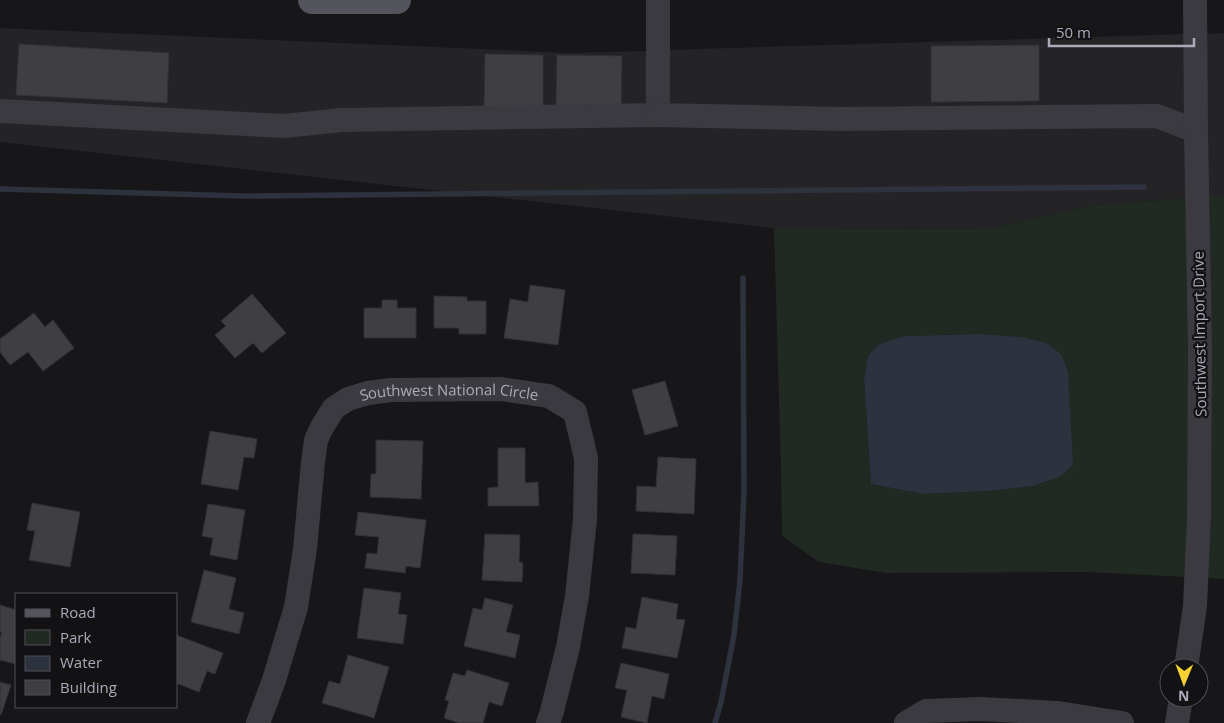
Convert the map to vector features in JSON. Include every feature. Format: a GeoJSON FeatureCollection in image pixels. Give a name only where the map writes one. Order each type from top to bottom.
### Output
{"type":"FeatureCollection","features":[{"type":"Feature","properties":{"kind":"main road"},"geometry":{"type":"LineString","coordinates":[[312,0],[397,0]]}},
{"type":"Feature","properties":{"kind":"street"},"geometry":{"type":"LineString","coordinates":[[658,0],[658,115]]}},
{"type":"Feature","properties":{"kind":"street","name":"Southwest Import Drive"},"geometry":{"type":"LineString","coordinates":[[1187,658],[1195,606],[1200,516],[1200,349],[1195,0]]}},
{"type":"Feature","properties":{"kind":"street"},"geometry":{"type":"LineString","coordinates":[[1157,116],[1195,96]]}},
{"type":"Feature","properties":{"kind":"street"},"geometry":{"type":"LineString","coordinates":[[0,111],[284,126],[342,120],[658,115],[840,119],[1157,116],[1196,131]]}},
{"type":"Feature","properties":{"kind":"street","name":"Southwest National Circle"},"geometry":{"type":"LineString","coordinates":[[258,723],[274,680],[296,607],[305,549],[316,440],[334,408],[348,399],[368,393],[384,391],[501,388],[549,396],[575,412],[586,458],[585,519],[578,596],[568,647],[548,723]]}},
{"type":"Feature","properties":{"kind":"street"},"geometry":{"type":"LineString","coordinates":[[1177,723],[1179,708]]}},
{"type":"Feature","properties":{"kind":"street"},"geometry":{"type":"LineString","coordinates":[[906,723],[926,711],[981,709],[1058,713],[1122,723]]}},
{"type":"Feature","properties":{"kind":"shaded area"},"geometry":{"type":"Polygon","coordinates":[[[0,28],[570,53],[647,51],[658,126],[667,50],[1185,34],[1187,198],[1092,205],[988,229],[774,228],[0,142],[0,28]]]}},
{"type":"Feature","properties":{"kind":"shaded area"},"geometry":{"type":"Polygon","coordinates":[[[1224,33],[1224,197],[1207,197],[1205,34],[1224,33]]]}},
{"type":"Feature","properties":{"kind":"green space"},"geometry":{"type":"Polygon","coordinates":[[[1207,197],[1224,197],[1224,579],[1206,578],[1207,197]]]}},
{"type":"Feature","properties":{"kind":"green space"},"geometry":{"type":"Polygon","coordinates":[[[1187,198],[1189,349],[1186,577],[1088,572],[887,573],[819,562],[782,536],[774,228],[988,229],[1092,205],[1187,198]],[[980,334],[905,336],[868,356],[864,379],[871,484],[923,494],[988,491],[1033,486],[1059,477],[1022,337],[980,334]]]}},
{"type":"Feature","properties":{"kind":"water"},"geometry":{"type":"Polygon","coordinates":[[[980,334],[1022,337],[1046,343],[1061,354],[1068,372],[1073,465],[1059,477],[1033,486],[988,491],[923,494],[871,484],[864,379],[868,356],[878,345],[905,336],[980,334]]]}},
{"type":"Feature","properties":{"kind":"building"},"geometry":{"type":"Polygon","coordinates":[[[19,44],[169,53],[167,103],[16,95],[19,44]]]}},
{"type":"Feature","properties":{"kind":"building"},"geometry":{"type":"Polygon","coordinates":[[[1039,45],[1039,101],[931,102],[931,46],[1039,45]]]}},
{"type":"Feature","properties":{"kind":"building"},"geometry":{"type":"Polygon","coordinates":[[[485,54],[543,55],[543,111],[484,111],[485,54]]]}},
{"type":"Feature","properties":{"kind":"building"},"geometry":{"type":"Polygon","coordinates":[[[557,55],[622,56],[621,108],[556,107],[557,55]]]}},
{"type":"Feature","properties":{"kind":"building"},"geometry":{"type":"Polygon","coordinates":[[[530,285],[565,290],[558,345],[504,338],[510,299],[528,302],[530,285]]]}},
{"type":"Feature","properties":{"kind":"building"},"geometry":{"type":"Polygon","coordinates":[[[252,294],[286,333],[262,353],[253,343],[235,358],[215,335],[226,326],[221,321],[252,294]]]}},
{"type":"Feature","properties":{"kind":"building"},"geometry":{"type":"Polygon","coordinates":[[[434,296],[467,297],[467,301],[486,301],[486,334],[459,334],[459,328],[434,328],[434,296]]]}},
{"type":"Feature","properties":{"kind":"building"},"geometry":{"type":"Polygon","coordinates":[[[382,300],[397,300],[397,308],[416,308],[416,338],[364,338],[364,308],[382,308],[382,300]]]}},
{"type":"Feature","properties":{"kind":"building"},"geometry":{"type":"Polygon","coordinates":[[[34,313],[45,327],[53,320],[74,348],[43,371],[28,352],[10,365],[0,352],[0,339],[34,313]]]}},
{"type":"Feature","properties":{"kind":"building"},"geometry":{"type":"Polygon","coordinates":[[[665,381],[678,426],[645,435],[632,390],[665,381]]]}},
{"type":"Feature","properties":{"kind":"building"},"geometry":{"type":"Polygon","coordinates":[[[210,431],[257,439],[254,458],[244,457],[238,490],[201,484],[210,431]]]}},
{"type":"Feature","properties":{"kind":"building"},"geometry":{"type":"Polygon","coordinates":[[[376,440],[423,441],[421,499],[370,497],[371,474],[376,474],[376,440]]]}},
{"type":"Feature","properties":{"kind":"building"},"geometry":{"type":"Polygon","coordinates":[[[498,448],[525,448],[525,483],[538,482],[539,506],[488,506],[488,488],[498,487],[498,448]]]}},
{"type":"Feature","properties":{"kind":"building"},"geometry":{"type":"Polygon","coordinates":[[[658,457],[696,459],[694,514],[636,511],[637,486],[656,487],[658,457]]]}},
{"type":"Feature","properties":{"kind":"building"},"geometry":{"type":"Polygon","coordinates":[[[32,503],[80,512],[70,567],[29,560],[35,531],[27,530],[32,503]]]}},
{"type":"Feature","properties":{"kind":"building"},"geometry":{"type":"Polygon","coordinates":[[[208,504],[245,510],[237,560],[210,555],[213,538],[202,536],[208,504]]]}},
{"type":"Feature","properties":{"kind":"building"},"geometry":{"type":"Polygon","coordinates":[[[358,512],[426,520],[420,568],[406,566],[405,573],[365,568],[367,553],[377,554],[379,537],[355,535],[358,512]]]}},
{"type":"Feature","properties":{"kind":"building"},"geometry":{"type":"Polygon","coordinates":[[[485,534],[520,535],[519,562],[523,563],[522,582],[482,580],[485,534]]]}},
{"type":"Feature","properties":{"kind":"building"},"geometry":{"type":"Polygon","coordinates":[[[633,534],[677,536],[675,575],[631,573],[633,534]]]}},
{"type":"Feature","properties":{"kind":"building"},"geometry":{"type":"Polygon","coordinates":[[[204,570],[236,578],[229,609],[244,613],[239,634],[191,622],[204,570]]]}},
{"type":"Feature","properties":{"kind":"building"},"geometry":{"type":"Polygon","coordinates":[[[364,588],[401,593],[398,614],[407,615],[403,644],[357,638],[364,588]]]}},
{"type":"Feature","properties":{"kind":"building"},"geometry":{"type":"Polygon","coordinates":[[[642,597],[678,604],[676,619],[685,620],[677,658],[622,648],[626,627],[636,629],[642,597]]]}},
{"type":"Feature","properties":{"kind":"building"},"geometry":{"type":"Polygon","coordinates":[[[485,598],[513,605],[506,632],[520,635],[515,658],[464,646],[473,608],[482,610],[485,598]]]}},
{"type":"Feature","properties":{"kind":"building"},"geometry":{"type":"Polygon","coordinates":[[[0,605],[15,610],[15,664],[0,660],[0,638],[2,632],[0,632],[0,605]]]}},
{"type":"Feature","properties":{"kind":"building"},"geometry":{"type":"Polygon","coordinates":[[[178,636],[223,653],[215,674],[207,671],[199,692],[178,684],[178,636]]]}},
{"type":"Feature","properties":{"kind":"building"},"geometry":{"type":"Polygon","coordinates":[[[348,655],[389,667],[374,718],[322,703],[329,681],[340,684],[348,655]]]}},
{"type":"Feature","properties":{"kind":"building"},"geometry":{"type":"Polygon","coordinates":[[[621,663],[669,674],[664,699],[652,696],[647,723],[621,717],[627,690],[615,688],[621,663]]]}},
{"type":"Feature","properties":{"kind":"building"},"geometry":{"type":"Polygon","coordinates":[[[467,670],[509,683],[502,706],[489,702],[483,723],[459,723],[444,718],[449,701],[445,700],[453,673],[465,676],[467,670]]]}},
{"type":"Feature","properties":{"kind":"building"},"geometry":{"type":"Polygon","coordinates":[[[0,682],[11,685],[1,715],[0,714],[0,682]]]}},
{"type":"Feature","properties":{"kind":"waterway"},"geometry":{"type":"LineString","coordinates":[[0,189],[243,196],[1144,187]]}},
{"type":"Feature","properties":{"kind":"waterway"},"geometry":{"type":"LineString","coordinates":[[715,723],[734,635],[740,580],[744,492],[743,278]]}}]}
